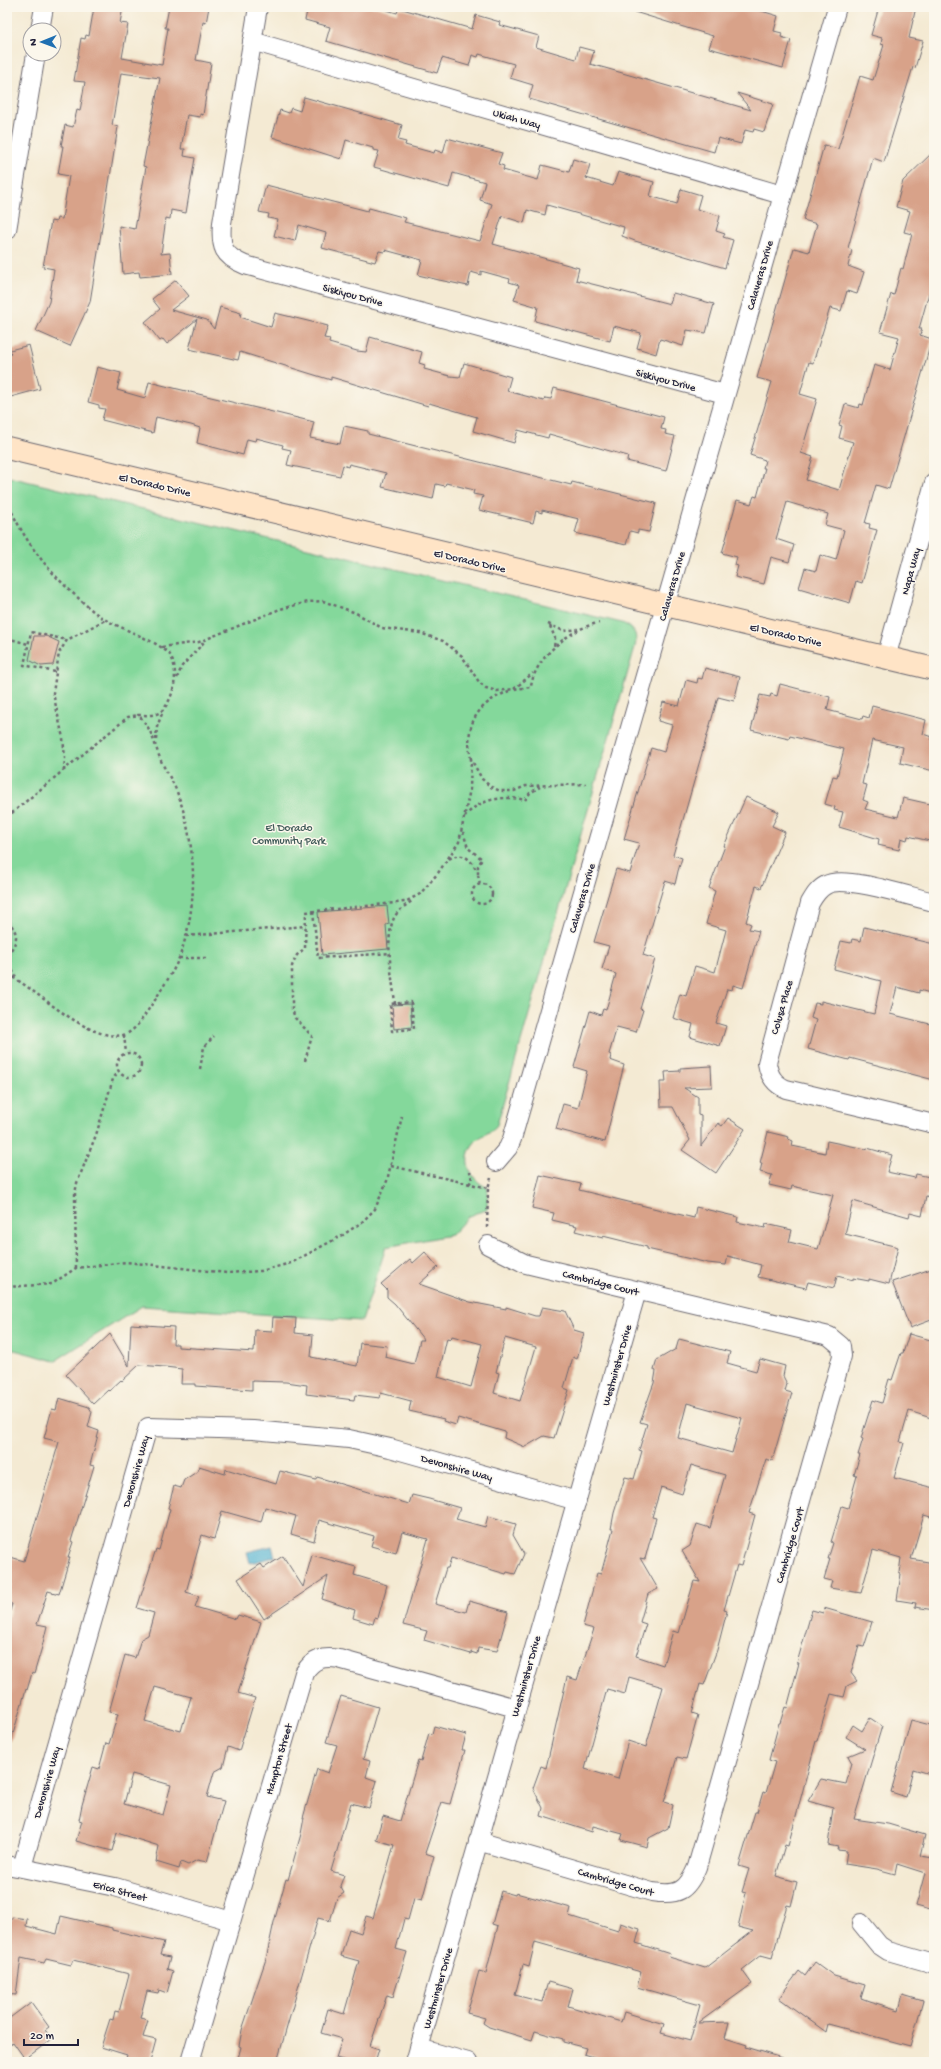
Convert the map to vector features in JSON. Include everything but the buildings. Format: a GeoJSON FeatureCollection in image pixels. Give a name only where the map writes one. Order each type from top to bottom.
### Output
{"type":"FeatureCollection","features":[{"type":"Feature","properties":{"kind":"street"},"geometry":{"type":"LineString","coordinates":[[41,22],[44,7]]}},
{"type":"Feature","properties":{"kind":"street","name":"Siskiyou Drive"},"geometry":{"type":"LineString","coordinates":[[258,7],[222,223],[223,248],[231,258],[246,265],[725,394]]}},
{"type":"Feature","properties":{"kind":"street","name":"Calaveras Drive"},"geometry":{"type":"LineString","coordinates":[[496,1162],[508,1148],[512,1139],[837,7]]}},
{"type":"Feature","properties":{"kind":"street","name":"Ukiah Way"},"geometry":{"type":"LineString","coordinates":[[252,41],[782,195]]}},
{"type":"Feature","properties":{"kind":"street"},"geometry":{"type":"LineString","coordinates":[[7,230],[35,62]]}},
{"type":"Feature","properties":{"kind":"street","name":"El Dorado Drive"},"geometry":{"type":"LineString","coordinates":[[7,448],[934,669]]}},
{"type":"Feature","properties":{"kind":"street","name":"Napa Way"},"geometry":{"type":"LineString","coordinates":[[886,658],[934,483]]}},
{"type":"Feature","properties":{"kind":"street","name":"Colusa Place"},"geometry":{"type":"LineString","coordinates":[[934,902],[843,881],[826,884],[817,892],[810,903],[767,1063],[770,1076],[774,1082],[786,1089],[934,1124]]}},
{"type":"Feature","properties":{"kind":"street","name":"Cambridge Court"},"geometry":{"type":"LineString","coordinates":[[478,1841],[652,1892],[673,1894],[687,1886],[692,1879],[700,1860],[840,1366],[841,1351],[841,1346],[836,1340],[829,1336],[526,1264],[488,1245]]}},
{"type":"Feature","properties":{"kind":"street","name":"Westminster Drive"},"geometry":{"type":"LineString","coordinates":[[417,2055],[637,1291]]}},
{"type":"Feature","properties":{"kind":"street","name":"Devonshire Way"},"geometry":{"type":"LineString","coordinates":[[15,1866],[148,1427],[253,1430],[348,1438],[390,1448],[577,1501]]}},
{"type":"Feature","properties":{"kind":"street","name":"Hampton Street"},"geometry":{"type":"LineString","coordinates":[[190,2062],[230,1921],[304,1673],[309,1665],[318,1658],[328,1657],[339,1659],[516,1708]]}},
{"type":"Feature","properties":{"kind":"street","name":"Erica Street"},"geometry":{"type":"LineString","coordinates":[[15,1866],[115,1888],[230,1921]]}},
{"type":"Feature","properties":{"kind":"street"},"geometry":{"type":"LineString","coordinates":[[861,1923],[879,1945],[888,1951],[934,1964]]}},
{"type":"Feature","properties":{"kind":"street"},"geometry":{"type":"LineString","coordinates":[[417,2055],[468,2062]]}},
{"type":"Feature","properties":{"kind":"path"},"geometry":{"type":"LineString","coordinates":[[7,501],[19,527],[41,562],[71,592],[105,620],[161,647],[170,655],[174,664],[175,682]]}},
{"type":"Feature","properties":{"kind":"path"},"geometry":{"type":"LineString","coordinates":[[161,647],[184,645],[207,639],[229,628],[280,609],[308,602],[323,601],[356,613],[382,628],[420,633],[444,641],[462,656],[482,686],[497,691],[531,687],[536,671]]}},
{"type":"Feature","properties":{"kind":"path"},"geometry":{"type":"LineString","coordinates":[[64,771],[65,758],[63,738],[54,699],[55,672],[59,652],[67,640],[105,620]]}},
{"type":"Feature","properties":{"kind":"path"},"geometry":{"type":"LineString","coordinates":[[553,650],[555,638],[548,624],[564,631],[599,623]]}},
{"type":"Feature","properties":{"kind":"path"},"geometry":{"type":"LineString","coordinates":[[395,1004],[390,953],[390,934],[395,916],[402,908],[416,897],[447,860],[459,842],[470,790],[471,759],[468,739],[474,718],[490,700],[513,689],[536,671],[553,650],[567,637],[582,628]]}},
{"type":"Feature","properties":{"kind":"path"},"geometry":{"type":"LineString","coordinates":[[55,672],[24,665],[31,632],[67,640]]}},
{"type":"Feature","properties":{"kind":"path"},"geometry":{"type":"LineString","coordinates":[[7,638],[28,644]]}},
{"type":"Feature","properties":{"kind":"path"},"geometry":{"type":"LineString","coordinates":[[156,747],[157,727],[182,666],[207,639]]}},
{"type":"Feature","properties":{"kind":"path"},"geometry":{"type":"LineString","coordinates":[[7,817],[128,717],[155,714],[165,707]]}},
{"type":"Feature","properties":{"kind":"path"},"geometry":{"type":"LineString","coordinates":[[7,974],[76,1021],[106,1034],[124,1035],[140,1021],[165,983],[179,958],[186,936],[193,893],[193,869],[188,830],[177,792],[156,747],[151,730],[138,715]]}},
{"type":"Feature","properties":{"kind":"path"},"geometry":{"type":"LineString","coordinates":[[471,759],[482,779],[491,787],[500,791],[510,792],[526,786],[586,784]]}},
{"type":"Feature","properties":{"kind":"path"},"geometry":{"type":"LineString","coordinates":[[478,876],[478,866],[482,859],[471,852],[465,844],[463,824],[467,815],[478,805],[503,798],[525,800],[533,790],[544,786]]}},
{"type":"Feature","properties":{"kind":"path"},"geometry":{"type":"LineString","coordinates":[[447,860],[457,856],[467,857],[473,863],[480,884]]}},
{"type":"Feature","properties":{"kind":"path"},"geometry":{"type":"LineString","coordinates":[[480,884],[488,885],[492,890],[490,900],[484,904],[475,901],[472,895],[474,888],[480,884]]}},
{"type":"Feature","properties":{"kind":"path"},"geometry":{"type":"LineString","coordinates":[[305,1061],[312,1036],[295,1018],[292,1009],[292,966],[297,955],[306,948],[306,912],[399,903],[416,897]]}},
{"type":"Feature","properties":{"kind":"path"},"geometry":{"type":"LineString","coordinates":[[313,911],[318,958],[390,953]]}},
{"type":"Feature","properties":{"kind":"path"},"geometry":{"type":"LineString","coordinates":[[7,921],[16,932],[9,964],[12,972],[19,981]]}},
{"type":"Feature","properties":{"kind":"path"},"geometry":{"type":"LineString","coordinates":[[186,936],[306,926]]}},
{"type":"Feature","properties":{"kind":"path"},"geometry":{"type":"LineString","coordinates":[[7,955],[11,950]]}},
{"type":"Feature","properties":{"kind":"path"},"geometry":{"type":"LineString","coordinates":[[179,958],[209,958]]}},
{"type":"Feature","properties":{"kind":"path"},"geometry":{"type":"LineString","coordinates":[[411,1002],[414,1029],[392,1031],[390,1004],[395,1004],[411,1002]]}},
{"type":"Feature","properties":{"kind":"path"},"geometry":{"type":"LineString","coordinates":[[124,1035],[126,1053]]}},
{"type":"Feature","properties":{"kind":"path"},"geometry":{"type":"LineString","coordinates":[[200,1069],[204,1047],[214,1036]]}},
{"type":"Feature","properties":{"kind":"path"},"geometry":{"type":"LineString","coordinates":[[76,1268],[75,1194],[77,1182],[96,1135],[113,1079],[118,1072],[117,1061],[126,1053],[134,1054],[140,1059],[140,1072],[129,1078],[118,1072]]}},
{"type":"Feature","properties":{"kind":"path"},"geometry":{"type":"LineString","coordinates":[[7,1287],[52,1284],[76,1268],[108,1263],[142,1262],[194,1270],[240,1273],[281,1266],[305,1256],[343,1235],[369,1216],[379,1203],[391,1166],[402,1116]]}},
{"type":"Feature","properties":{"kind":"path"},"geometry":{"type":"LineString","coordinates":[[391,1166],[488,1188],[487,1210]]}},
{"type":"Feature","properties":{"kind":"path"},"geometry":{"type":"LineString","coordinates":[[466,1184],[472,1182],[470,1172]]}},
{"type":"Feature","properties":{"kind":"green space","name":"El Dorado Community Park"},"geometry":{"type":"Polygon","coordinates":[[[9,477],[622,623],[630,627],[634,632],[636,638],[635,647],[497,1125],[475,1142],[468,1155],[469,1168],[472,1174],[476,1180],[488,1188],[487,1210],[476,1213],[467,1218],[451,1235],[386,1247],[362,1321],[142,1306],[55,1361],[7,1348],[7,483],[9,477]]]}},
{"type":"Feature","properties":{"kind":"water"},"geometry":{"type":"Polygon","coordinates":[[[272,1546],[275,1557],[250,1563],[247,1552],[272,1546]]]}}]}
